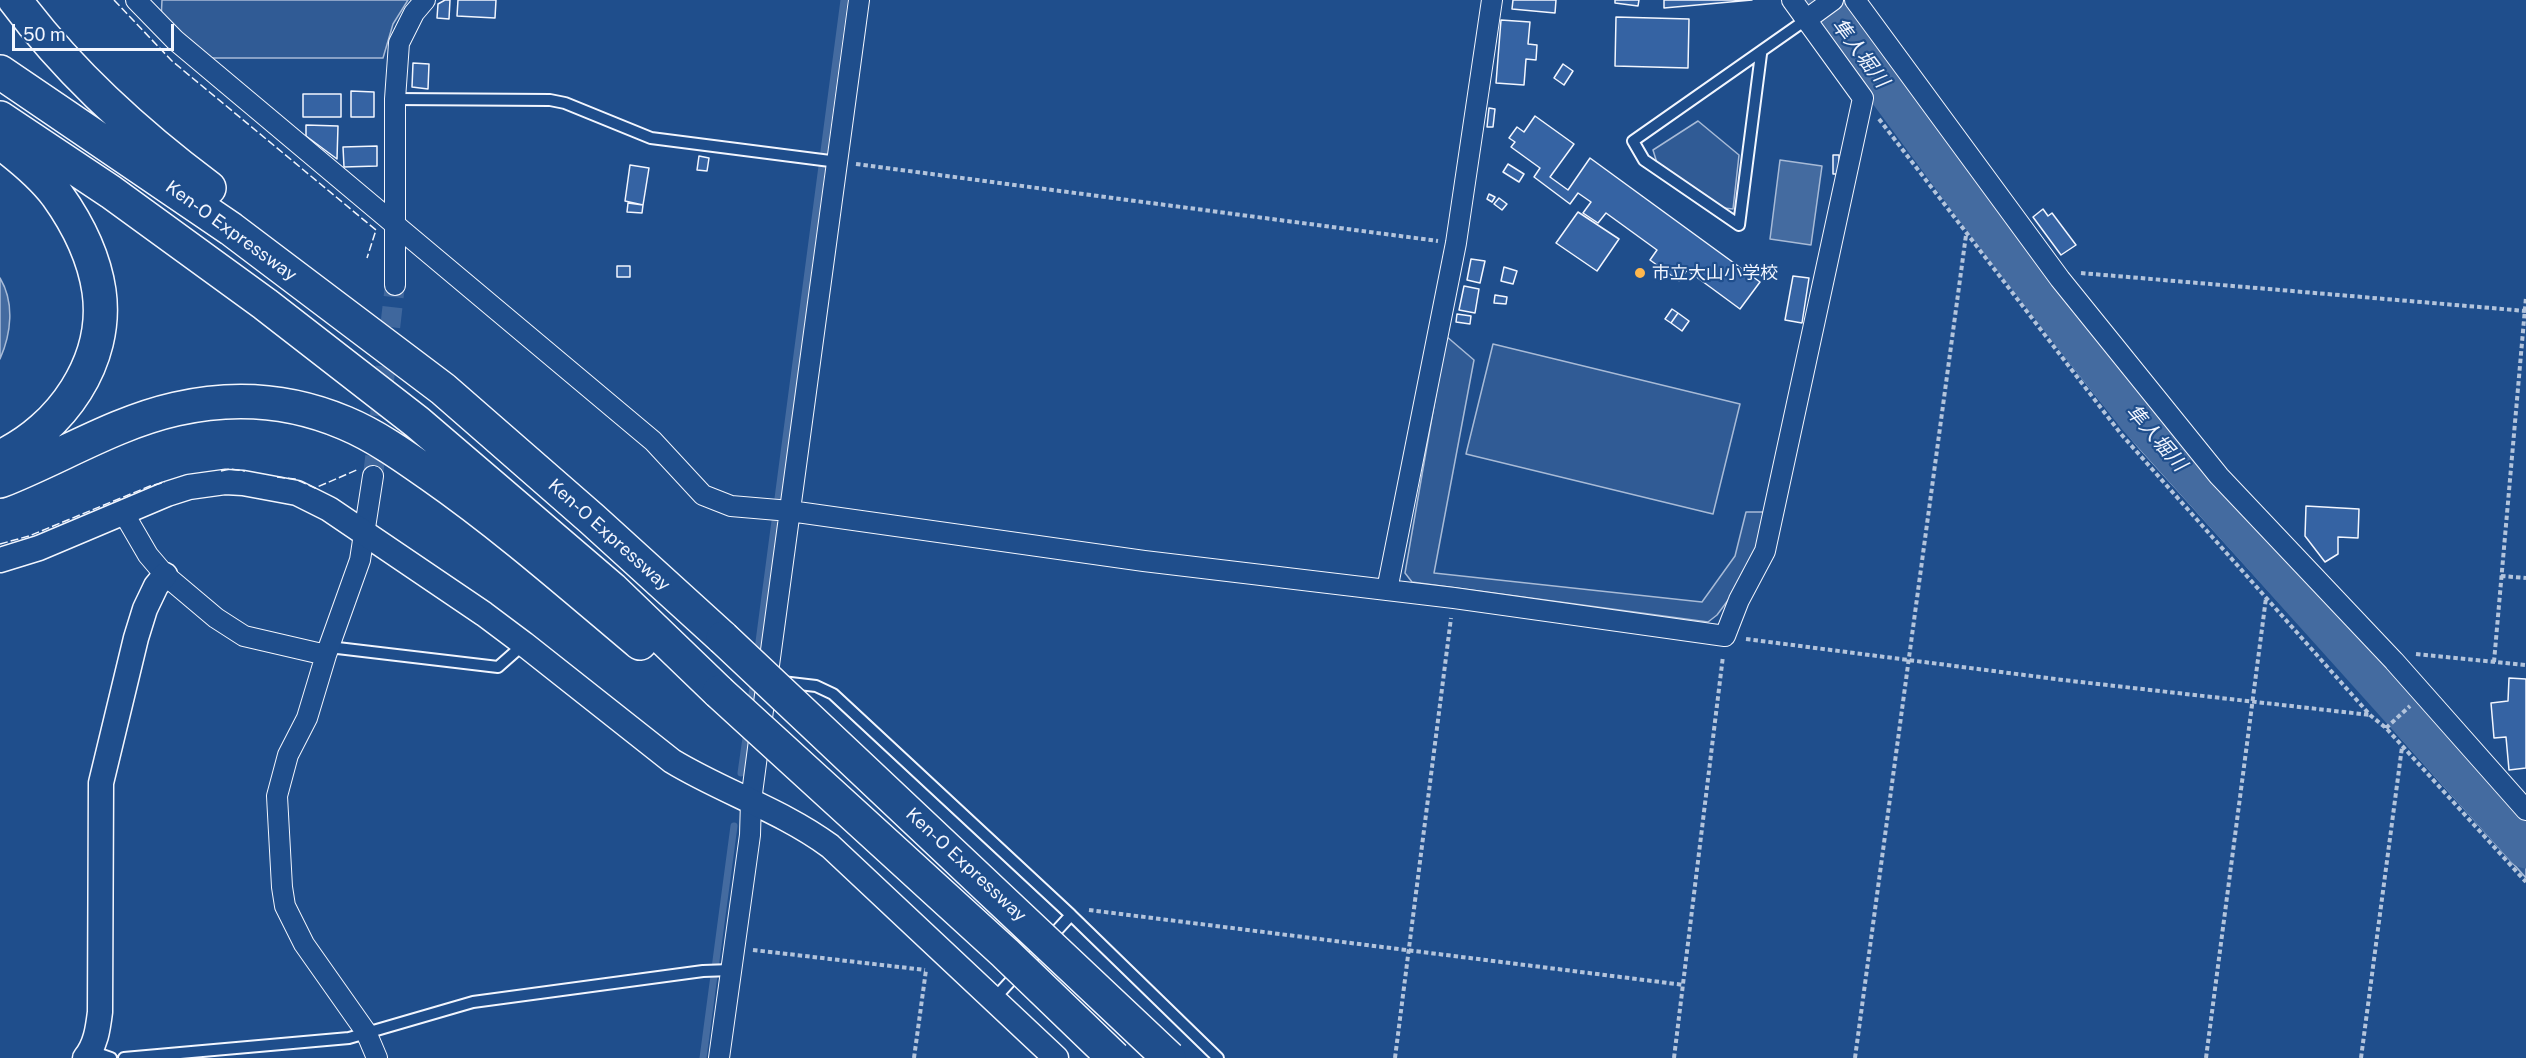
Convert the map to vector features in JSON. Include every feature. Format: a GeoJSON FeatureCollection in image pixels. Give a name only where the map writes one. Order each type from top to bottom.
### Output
{"type":"FeatureCollection","features":[{"type":"Feature","properties":{"kind":"highway"},"geometry":{"type":"LineString","coordinates":[[15,0],[60,55],[118,114],[177,165],[259,226],[294,277]]}},
{"type":"Feature","properties":{"kind":"highway","name":"Ken-O Expressway"},"geometry":{"type":"LineString","coordinates":[[0,72],[231,229],[444,389],[723,638],[1169,1058]]}},
{"type":"Feature","properties":{"kind":"highway","name":"Ken-O Expressway"},"geometry":{"type":"LineString","coordinates":[[0,118],[111,192],[265,304],[417,422],[612,589],[714,697],[932,887],[1114,1058]]}},
{"type":"Feature","properties":{"kind":"highway"},"geometry":{"type":"LineString","coordinates":[[0,142],[38,174],[56,193],[69,214],[84,240],[99,292],[99,309],[97,336],[90,362],[82,381],[69,401],[53,420],[30,440],[0,457]]}},
{"type":"Feature","properties":{"kind":"highway"},"geometry":{"type":"LineString","coordinates":[[0,481],[131,422],[175,409],[218,401],[280,404],[344,422],[415,464],[475,505],[714,697]]}},
{"type":"Feature","properties":{"kind":"street"},"geometry":{"type":"LineString","coordinates":[[136,0],[175,40],[653,441],[703,495],[731,506],[790,512],[1144,561],[1454,598],[1725,636],[1738,600],[1765,551],[1863,98],[1792,0]]}},
{"type":"Feature","properties":{"kind":"street"},"geometry":{"type":"LineString","coordinates":[[395,285],[395,99],[399,43],[414,13],[425,0]]}},
{"type":"Feature","properties":{"kind":"street"},"geometry":{"type":"LineString","coordinates":[[719,1058],[750,835],[751,801],[767,680],[859,0]]}},
{"type":"Feature","properties":{"kind":"street"},"geometry":{"type":"LineString","coordinates":[[1387,590],[1456,243],[1492,0]]}},
{"type":"Feature","properties":{"kind":"street"},"geometry":{"type":"LineString","coordinates":[[1807,19],[1833,0]]}},
{"type":"Feature","properties":{"kind":"street"},"geometry":{"type":"LineString","coordinates":[[1855,0],[2060,279],[2218,476],[2394,661],[2526,810]]}},
{"type":"Feature","properties":{"kind":"street"},"geometry":{"type":"LineString","coordinates":[[373,476],[360,560],[327,651],[307,718],[288,755],[280,780],[278,828],[285,906],[304,944],[366,1032],[377,1058]]}},
{"type":"Feature","properties":{"kind":"street"},"geometry":{"type":"LineString","coordinates":[[0,560],[39,548],[189,487],[225,482],[297,493],[329,509],[365,532],[525,644],[672,761],[706,781],[807,829],[830,846],[1056,1058]]}},
{"type":"Feature","properties":{"kind":"street"},"geometry":{"type":"LineString","coordinates":[[123,512],[148,555],[165,575],[216,618],[244,636],[327,651]]}},
{"type":"Feature","properties":{"kind":"street"},"geometry":{"type":"LineString","coordinates":[[96,1056],[100,1012],[102,783],[136,638],[145,609],[156,586],[165,575]]}},
{"type":"Feature","properties":{"kind":"lane"},"geometry":{"type":"LineString","coordinates":[[1761,54],[1739,225],[1644,160],[1634,141],[1761,54],[1807,19]]}},
{"type":"Feature","properties":{"kind":"lane"},"geometry":{"type":"LineString","coordinates":[[395,99],[550,100],[565,103],[651,138],[838,162]]}},
{"type":"Feature","properties":{"kind":"lane"},"geometry":{"type":"LineString","coordinates":[[327,651],[498,667],[525,644]]}},
{"type":"Feature","properties":{"kind":"lane"},"geometry":{"type":"LineString","coordinates":[[767,680],[816,686],[833,694],[1071,915],[1218,1058]]}},
{"type":"Feature","properties":{"kind":"lane"},"geometry":{"type":"LineString","coordinates":[[994,999],[1071,915]]}},
{"type":"Feature","properties":{"kind":"lane"},"geometry":{"type":"LineString","coordinates":[[124,1058],[349,1038],[473,1002],[703,971],[731,970]]}},
{"type":"Feature","properties":{"kind":"path"},"geometry":{"type":"LineString","coordinates":[[1863,98],[2121,434],[2370,715],[2386,728],[2526,882]]}},
{"type":"Feature","properties":{"kind":"path"},"geometry":{"type":"LineString","coordinates":[[838,162],[1456,243]]}},
{"type":"Feature","properties":{"kind":"path"},"geometry":{"type":"LineString","coordinates":[[1855,1058],[1966,234]]}},
{"type":"Feature","properties":{"kind":"path"},"geometry":{"type":"LineString","coordinates":[[2060,279],[2070,272],[2525,311]]}},
{"type":"Feature","properties":{"kind":"path"},"geometry":{"type":"LineString","coordinates":[[2494,662],[2526,297]]}},
{"type":"Feature","properties":{"kind":"path"},"geometry":{"type":"LineString","coordinates":[[2501,576],[2526,578]]}},
{"type":"Feature","properties":{"kind":"path"},"geometry":{"type":"LineString","coordinates":[[1395,1058],[1454,598]]}},
{"type":"Feature","properties":{"kind":"path"},"geometry":{"type":"LineString","coordinates":[[2206,1058],[2266,598]]}},
{"type":"Feature","properties":{"kind":"path"},"geometry":{"type":"LineString","coordinates":[[1674,1058],[1725,636],[1908,661],[2370,715]]}},
{"type":"Feature","properties":{"kind":"path"},"geometry":{"type":"LineString","coordinates":[[2394,661],[2402,653],[2526,665]]}},
{"type":"Feature","properties":{"kind":"path"},"geometry":{"type":"LineString","coordinates":[[2386,728],[2424,694]]}},
{"type":"Feature","properties":{"kind":"path"},"geometry":{"type":"LineString","coordinates":[[2361,1058],[2402,746]]}},
{"type":"Feature","properties":{"kind":"path"},"geometry":{"type":"LineString","coordinates":[[1071,915],[1084,910],[1684,986]]}},
{"type":"Feature","properties":{"kind":"path"},"geometry":{"type":"LineString","coordinates":[[734,948],[925,970]]}},
{"type":"Feature","properties":{"kind":"path"},"geometry":{"type":"LineString","coordinates":[[914,1058],[925,970],[943,951]]}},
{"type":"Feature","properties":{"kind":"shaded area"},"geometry":{"type":"Polygon","coordinates":[[[162,0],[408,0],[393,24],[383,58],[206,58],[161,21],[162,0]]]}},
{"type":"Feature","properties":{"kind":"shaded area"},"geometry":{"type":"Polygon","coordinates":[[[1847,9],[2040,270],[2178,440],[2410,696],[2404,700],[2282,572],[2164,440],[2079,336],[1974,200],[1839,15],[1847,9]]]}},
{"type":"Feature","properties":{"kind":"shaded area"},"geometry":{"type":"Polygon","coordinates":[[[1831,21],[1967,208],[2131,415],[2396,708],[2391,713],[2382,715],[2140,449],[2083,379],[1960,219],[1820,30],[1831,21]]]}},
{"type":"Feature","properties":{"kind":"shaded area"},"geometry":{"type":"Polygon","coordinates":[[[1698,121],[1739,155],[1733,209],[1724,208],[1657,163],[1653,150],[1698,121]]]}},
{"type":"Feature","properties":{"kind":"shaded area"},"geometry":{"type":"Polygon","coordinates":[[[1780,160],[1822,166],[1811,245],[1770,239],[1780,160]]]}},
{"type":"Feature","properties":{"kind":"shaded area"},"geometry":{"type":"Polygon","coordinates":[[[0,278],[8,298],[10,318],[7,339],[0,359],[0,278]]]}},
{"type":"Feature","properties":{"kind":"shaded area"},"geometry":{"type":"Polygon","coordinates":[[[1446,336],[1474,360],[1434,573],[1702,602],[1735,556],[1746,512],[1766,512],[1752,568],[1717,615],[1708,622],[1412,582],[1405,573],[1446,336]]]}},
{"type":"Feature","properties":{"kind":"shaded area"},"geometry":{"type":"Polygon","coordinates":[[[1493,344],[1740,404],[1713,514],[1466,454],[1493,344]]]}},
{"type":"Feature","properties":{"kind":"shaded area"},"geometry":{"type":"Polygon","coordinates":[[[2421,708],[2526,825],[2526,842],[2414,713],[2421,708]]]}},
{"type":"Feature","properties":{"kind":"shaded area"},"geometry":{"type":"Polygon","coordinates":[[[2406,721],[2526,858],[2526,878],[2396,732],[2406,721]]]}},
{"type":"Feature","properties":{"kind":"building"},"geometry":{"type":"Polygon","coordinates":[[[450,0],[449,19],[437,18],[438,4],[450,0]]]}},
{"type":"Feature","properties":{"kind":"building"},"geometry":{"type":"Polygon","coordinates":[[[458,0],[496,0],[495,18],[457,16],[458,0]]]}},
{"type":"Feature","properties":{"kind":"building"},"geometry":{"type":"Polygon","coordinates":[[[1513,0],[1556,0],[1555,13],[1512,9],[1513,0]]]}},
{"type":"Feature","properties":{"kind":"building"},"geometry":{"type":"Polygon","coordinates":[[[1615,0],[1639,0],[1638,6],[1615,3],[1615,0]]]}},
{"type":"Feature","properties":{"kind":"building"},"geometry":{"type":"Polygon","coordinates":[[[1664,0],[1752,0],[1664,8],[1664,0]]]}},
{"type":"Feature","properties":{"kind":"building"},"geometry":{"type":"Polygon","coordinates":[[[1616,17],[1689,19],[1688,68],[1615,66],[1616,17]]]}},
{"type":"Feature","properties":{"kind":"building"},"geometry":{"type":"Polygon","coordinates":[[[1501,20],[1530,22],[1528,44],[1537,45],[1536,60],[1526,59],[1524,85],[1496,83],[1501,20]]]}},
{"type":"Feature","properties":{"kind":"building"},"geometry":{"type":"Polygon","coordinates":[[[413,63],[429,64],[428,89],[412,87],[413,63]]]}},
{"type":"Feature","properties":{"kind":"building"},"geometry":{"type":"Polygon","coordinates":[[[1563,64],[1573,71],[1564,85],[1554,78],[1563,64]]]}},
{"type":"Feature","properties":{"kind":"building"},"geometry":{"type":"Polygon","coordinates":[[[351,91],[374,92],[374,117],[351,117],[351,91]]]}},
{"type":"Feature","properties":{"kind":"building"},"geometry":{"type":"Polygon","coordinates":[[[303,94],[341,94],[341,117],[303,117],[303,94]]]}},
{"type":"Feature","properties":{"kind":"building"},"geometry":{"type":"Polygon","coordinates":[[[1489,108],[1495,109],[1493,127],[1487,127],[1489,108]]]}},
{"type":"Feature","properties":{"kind":"building"},"geometry":{"type":"Polygon","coordinates":[[[1535,116],[1574,144],[1550,177],[1568,190],[1590,158],[1760,282],[1740,309],[1687,270],[1679,281],[1650,260],[1657,250],[1606,213],[1598,223],[1583,213],[1591,202],[1578,193],[1570,204],[1534,177],[1540,168],[1511,147],[1515,142],[1509,138],[1517,127],[1524,132],[1535,116]]]}},
{"type":"Feature","properties":{"kind":"building"},"geometry":{"type":"Polygon","coordinates":[[[306,125],[338,126],[337,159],[306,136],[306,125]]]}},
{"type":"Feature","properties":{"kind":"building"},"geometry":{"type":"Polygon","coordinates":[[[377,146],[377,166],[344,167],[343,147],[377,146]]]}},
{"type":"Feature","properties":{"kind":"building"},"geometry":{"type":"Polygon","coordinates":[[[1833,155],[1839,155],[1839,174],[1833,174],[1833,155]]]}},
{"type":"Feature","properties":{"kind":"building"},"geometry":{"type":"Polygon","coordinates":[[[699,156],[709,158],[707,171],[697,170],[699,156]]]}},
{"type":"Feature","properties":{"kind":"building"},"geometry":{"type":"Polygon","coordinates":[[[1508,164],[1524,174],[1519,182],[1503,172],[1508,164]]]}},
{"type":"Feature","properties":{"kind":"building"},"geometry":{"type":"Polygon","coordinates":[[[630,165],[649,168],[643,205],[625,201],[630,165]]]}},
{"type":"Feature","properties":{"kind":"building"},"geometry":{"type":"Polygon","coordinates":[[[1489,194],[1495,197],[1492,202],[1487,199],[1489,194]]]}},
{"type":"Feature","properties":{"kind":"building"},"geometry":{"type":"Polygon","coordinates":[[[1499,198],[1507,204],[1502,210],[1494,204],[1499,198]]]}},
{"type":"Feature","properties":{"kind":"building"},"geometry":{"type":"Polygon","coordinates":[[[628,203],[643,205],[642,213],[627,212],[628,203]]]}},
{"type":"Feature","properties":{"kind":"building"},"geometry":{"type":"Polygon","coordinates":[[[2043,209],[2048,216],[2052,213],[2076,245],[2061,255],[2033,217],[2043,209]]]}},
{"type":"Feature","properties":{"kind":"building"},"geometry":{"type":"Polygon","coordinates":[[[1578,212],[1619,239],[1597,271],[1556,243],[1578,212]]]}},
{"type":"Feature","properties":{"kind":"building"},"geometry":{"type":"Polygon","coordinates":[[[1471,259],[1485,261],[1480,283],[1467,280],[1471,259]]]}},
{"type":"Feature","properties":{"kind":"building"},"geometry":{"type":"Polygon","coordinates":[[[617,266],[630,266],[630,277],[617,277],[617,266]]]}},
{"type":"Feature","properties":{"kind":"building"},"geometry":{"type":"Polygon","coordinates":[[[1504,267],[1517,271],[1513,284],[1501,281],[1504,267]]]}},
{"type":"Feature","properties":{"kind":"building"},"geometry":{"type":"Polygon","coordinates":[[[1793,276],[1809,278],[1802,323],[1785,320],[1793,276]]]}},
{"type":"Feature","properties":{"kind":"building"},"geometry":{"type":"Polygon","coordinates":[[[1464,286],[1479,289],[1475,313],[1459,310],[1464,286]]]}},
{"type":"Feature","properties":{"kind":"building"},"geometry":{"type":"Polygon","coordinates":[[[1495,295],[1507,297],[1506,304],[1494,303],[1495,295]]]}},
{"type":"Feature","properties":{"kind":"building"},"geometry":{"type":"Polygon","coordinates":[[[1672,309],[1678,313],[1671,323],[1665,319],[1672,309]]]}},
{"type":"Feature","properties":{"kind":"building"},"geometry":{"type":"Polygon","coordinates":[[[1678,313],[1689,321],[1682,331],[1671,323],[1678,313]]]}},
{"type":"Feature","properties":{"kind":"building"},"geometry":{"type":"Polygon","coordinates":[[[1457,314],[1471,316],[1470,324],[1456,322],[1457,314]]]}},
{"type":"Feature","properties":{"kind":"building"},"geometry":{"type":"Polygon","coordinates":[[[2306,506],[2359,509],[2358,538],[2338,537],[2338,554],[2325,562],[2305,536],[2306,506]]]}},
{"type":"Feature","properties":{"kind":"building"},"geometry":{"type":"Polygon","coordinates":[[[2509,678],[2526,679],[2526,768],[2509,770],[2506,737],[2494,738],[2491,703],[2508,701],[2509,678]]]}},
{"type":"Feature","properties":{"kind":"waterway"},"geometry":{"type":"LineString","coordinates":[[757,657],[844,0]]}},
{"type":"Feature","properties":{"kind":"waterway","name":"隼人堀川"},"geometry":{"type":"LineString","coordinates":[[1820,0],[2003,247],[2137,417],[2526,849]]}},
{"type":"Feature","properties":{"kind":"waterway"},"geometry":{"type":"LineString","coordinates":[[750,708],[754,680]]}},
{"type":"Feature","properties":{"kind":"waterway"},"geometry":{"type":"LineString","coordinates":[[741,773],[747,731]]}},
{"type":"Feature","properties":{"kind":"waterway"},"geometry":{"type":"LineString","coordinates":[[703,1058],[734,826]]}},
{"type":"Feature","properties":{"kind":"tunnel"},"geometry":{"type":"LineString","coordinates":[[373,476],[395,285]]}},
{"type":"Feature","properties":{"kind":"fence"},"geometry":{"type":"LineString","coordinates":[[114,0],[172,61],[376,230],[367,258]]}},
{"type":"Feature","properties":{"kind":"fence"},"geometry":{"type":"LineString","coordinates":[[221,471],[230,469],[245,471]]}},
{"type":"Feature","properties":{"kind":"fence"},"geometry":{"type":"LineString","coordinates":[[277,477],[295,479],[315,488],[359,469]]}},
{"type":"Feature","properties":{"kind":"fence"},"geometry":{"type":"LineString","coordinates":[[0,544],[29,536],[150,486],[165,482]]}},
{"type":"Feature","properties":{"kind":"place","name":"市立大山小学校"},"geometry":{"type":"Point","coordinates":[1640,273]}}]}
